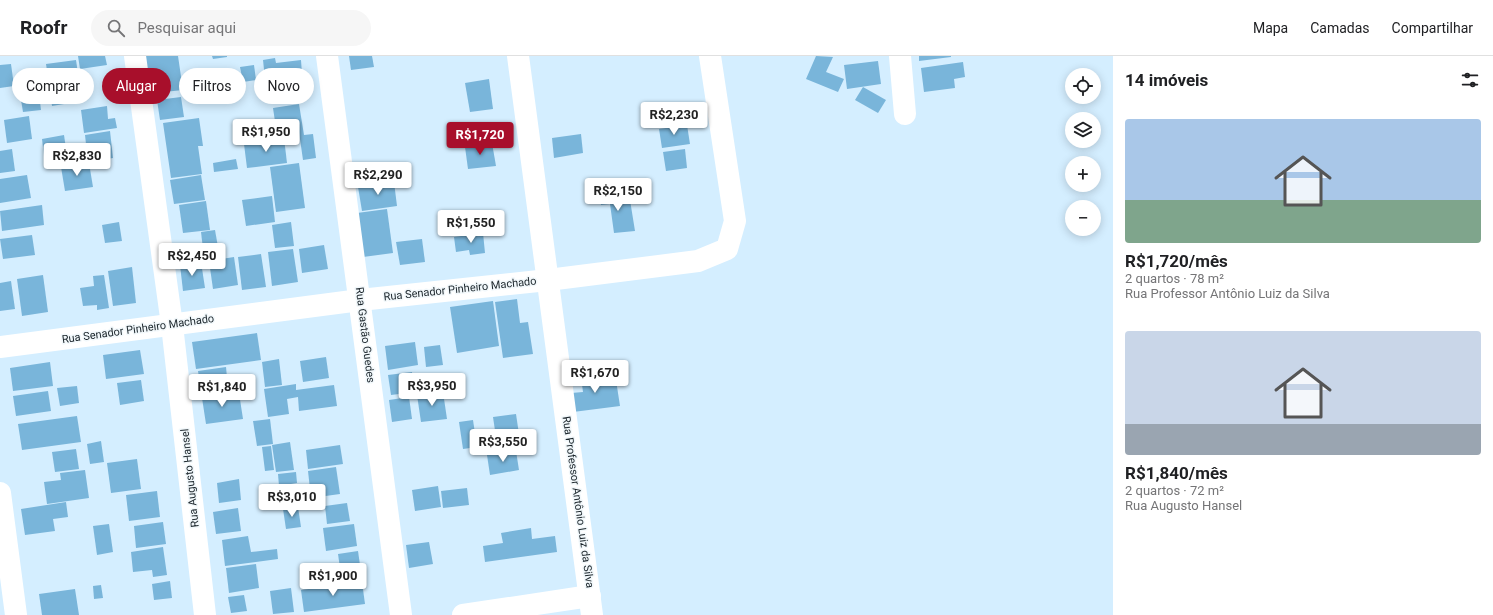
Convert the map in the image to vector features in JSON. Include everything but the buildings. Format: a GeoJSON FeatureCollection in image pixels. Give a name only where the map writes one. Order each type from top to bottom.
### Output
{"type":"FeatureCollection","features":[{"type":"Feature","properties":{"kind":"street","name":"Rua Augusto Hansel"},"geometry":{"type":"LineString","coordinates":[[135,56],[172,325],[205,615]]}},
{"type":"Feature","properties":{"kind":"street","name":"Rua Gastão Guedes"},"geometry":{"type":"LineString","coordinates":[[327,56],[401,615]]}},
{"type":"Feature","properties":{"kind":"street","name":"Rua Professor Antônio Luiz da Silva"},"geometry":{"type":"LineString","coordinates":[[518,56],[591,605]]}},
{"type":"Feature","properties":{"kind":"street","name":"Rua Senador Pinheiro Machado"},"geometry":{"type":"LineString","coordinates":[[0,347],[360,300],[548,280],[698,261],[727,249],[735,221],[710,56]]}},
{"type":"Feature","properties":{"kind":"street"},"geometry":{"type":"LineString","coordinates":[[900,56],[905,114]]}},
{"type":"Feature","properties":{"kind":"street"},"geometry":{"type":"LineString","coordinates":[[0,493],[16,615]]}},
{"type":"Feature","properties":{"kind":"street"},"geometry":{"type":"LineString","coordinates":[[463,615],[591,605]]}}]}
